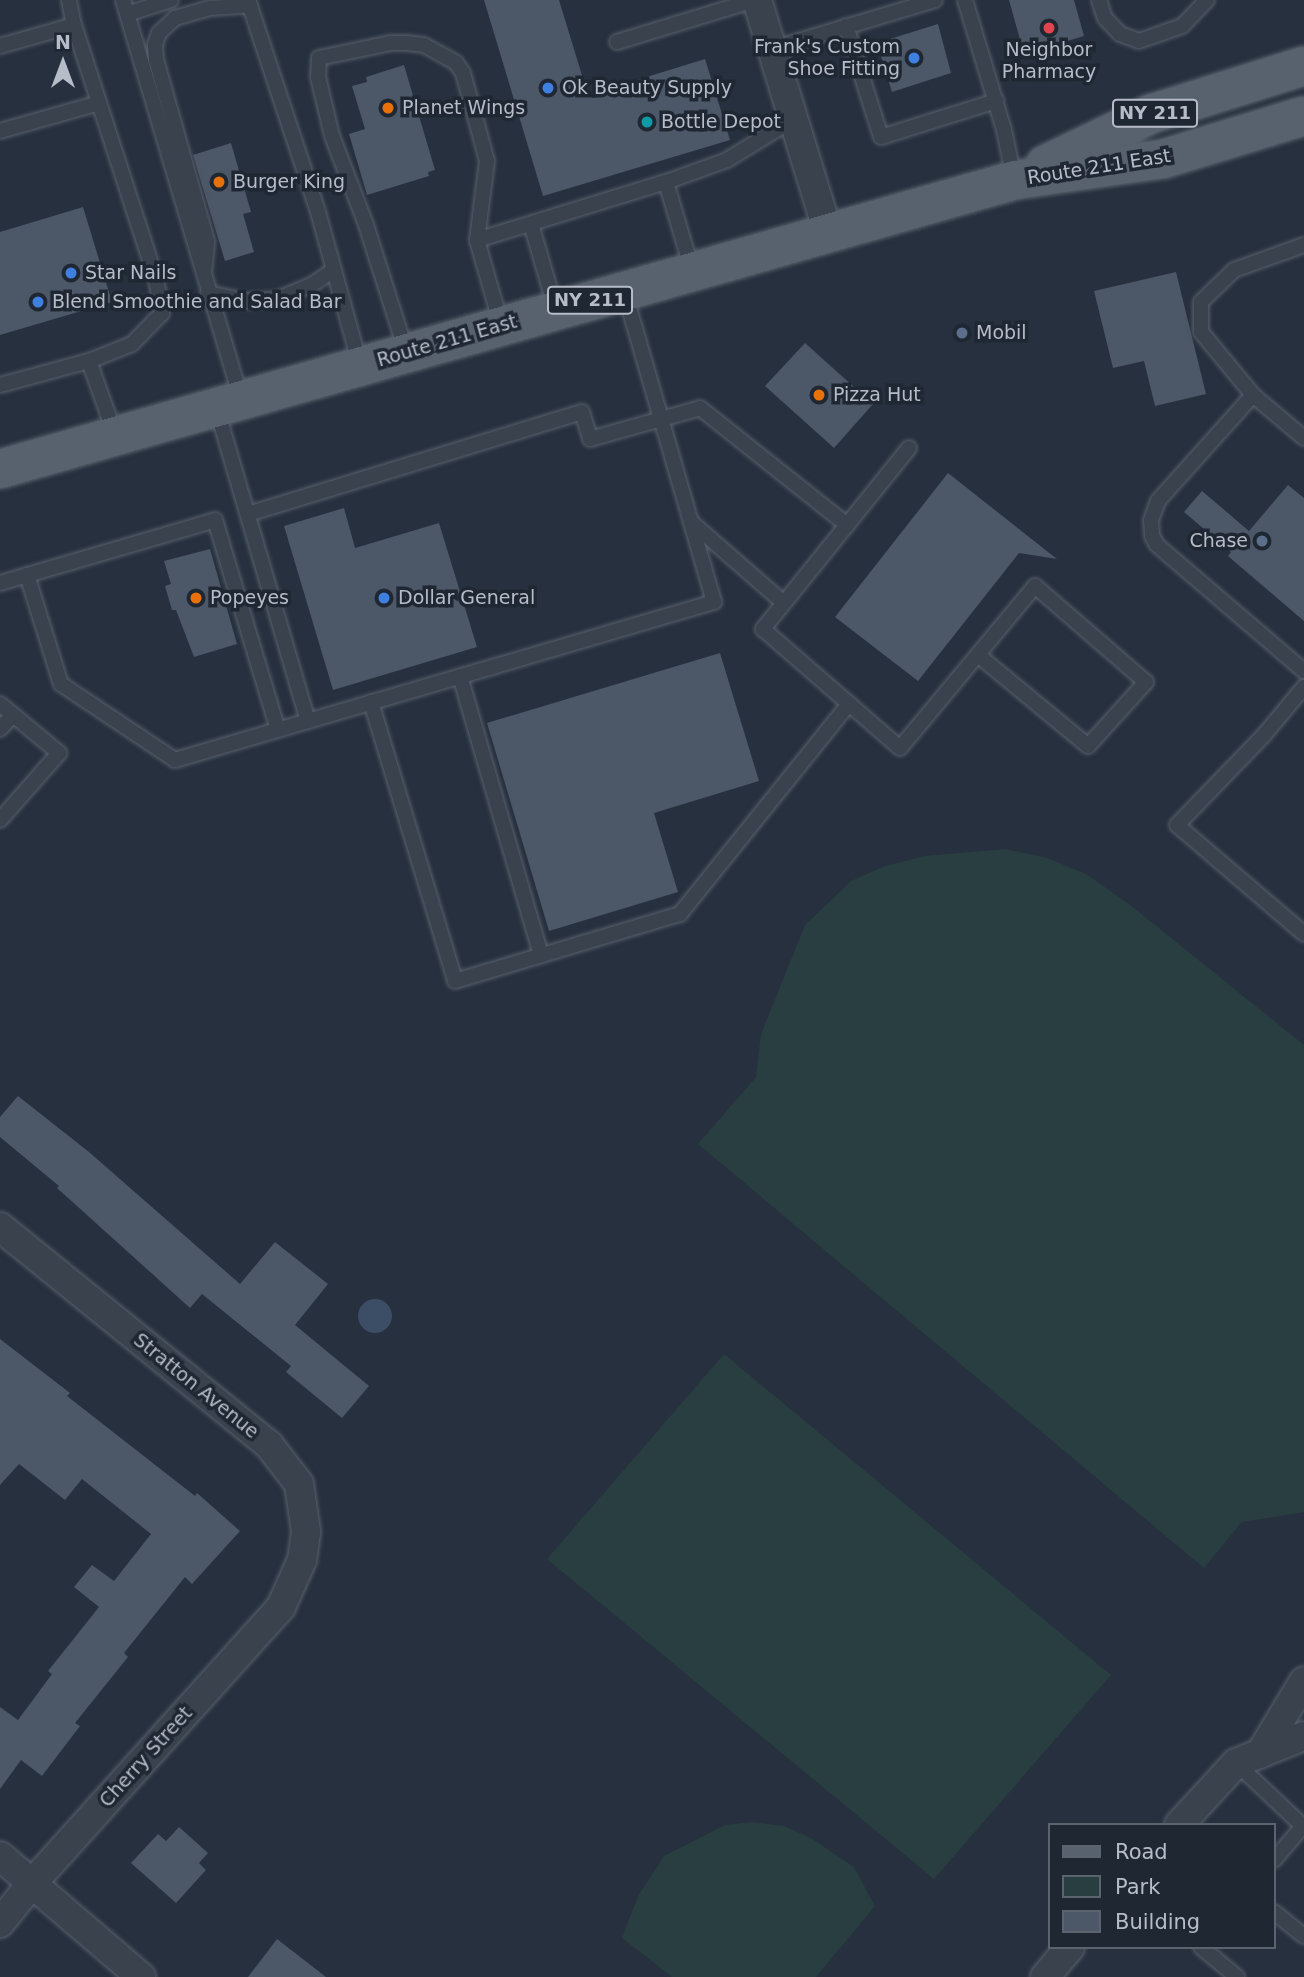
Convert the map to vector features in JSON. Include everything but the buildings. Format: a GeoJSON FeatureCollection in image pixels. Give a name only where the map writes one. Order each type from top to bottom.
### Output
{"type":"FeatureCollection","features":[{"type":"Feature","properties":{"kind":"main road","name":"Route 211 East"},"geometry":{"type":"LineString","coordinates":[[1015,180],[1151,114],[1304,66]]}},
{"type":"Feature","properties":{"kind":"main road","name":"Route 211 East"},"geometry":{"type":"LineString","coordinates":[[0,468],[1015,180],[1163,159],[1304,117]]}},
{"type":"Feature","properties":{"kind":"street"},"geometry":{"type":"LineString","coordinates":[[756,0],[828,232]]}},
{"type":"Feature","properties":{"kind":"street","name":"Stratton Avenue"},"geometry":{"type":"LineString","coordinates":[[0,1227],[269,1445],[299,1484],[306,1532],[302,1560],[290,1590]]}},
{"type":"Feature","properties":{"kind":"street","name":"Cherry Street"},"geometry":{"type":"LineString","coordinates":[[0,1923],[33,1882],[281,1607],[290,1590]]}},
{"type":"Feature","properties":{"kind":"street"},"geometry":{"type":"LineString","coordinates":[[1181,1823],[1248,1758],[1304,1681]]}},
{"type":"Feature","properties":{"kind":"street"},"geometry":{"type":"LineString","coordinates":[[1248,1758],[1304,1736]]}},
{"type":"Feature","properties":{"kind":"street"},"geometry":{"type":"LineString","coordinates":[[0,1856],[141,1977]]}},
{"type":"Feature","properties":{"kind":"street"},"geometry":{"type":"LineString","coordinates":[[1045,1977],[1068,1949]]}},
{"type":"Feature","properties":{"kind":"lane"},"geometry":{"type":"LineString","coordinates":[[0,385],[89,361],[132,344],[162,313],[156,279],[74,25],[69,0]]}},
{"type":"Feature","properties":{"kind":"lane"},"geometry":{"type":"LineString","coordinates":[[171,0],[125,7],[208,293],[248,514],[308,721]]}},
{"type":"Feature","properties":{"kind":"lane"},"geometry":{"type":"LineString","coordinates":[[617,42],[756,0]]}},
{"type":"Feature","properties":{"kind":"lane"},"geometry":{"type":"LineString","coordinates":[[772,49],[935,0]]}},
{"type":"Feature","properties":{"kind":"lane"},"geometry":{"type":"LineString","coordinates":[[965,0],[996,101],[1015,180]]}},
{"type":"Feature","properties":{"kind":"lane"},"geometry":{"type":"LineString","coordinates":[[1099,0],[1105,18],[1119,34],[1139,41],[1182,26],[1207,0]]}},
{"type":"Feature","properties":{"kind":"lane"},"geometry":{"type":"LineString","coordinates":[[204,278],[207,241],[156,60],[155,45],[159,33],[175,18],[193,11],[249,3],[334,270],[360,365]]}},
{"type":"Feature","properties":{"kind":"lane"},"geometry":{"type":"LineString","coordinates":[[0,46],[74,25]]}},
{"type":"Feature","properties":{"kind":"lane"},"geometry":{"type":"LineString","coordinates":[[846,26],[881,137],[996,101]]}},
{"type":"Feature","properties":{"kind":"lane"},"geometry":{"type":"LineString","coordinates":[[407,352],[365,222],[332,136],[318,76],[319,58],[391,43],[405,43],[424,45],[456,63],[463,74],[487,162],[477,240],[501,325]]}},
{"type":"Feature","properties":{"kind":"lane"},"geometry":{"type":"LineString","coordinates":[[0,131],[99,103]]}},
{"type":"Feature","properties":{"kind":"lane"},"geometry":{"type":"LineString","coordinates":[[477,240],[667,182],[727,160],[794,119]]}},
{"type":"Feature","properties":{"kind":"lane"},"geometry":{"type":"LineString","coordinates":[[667,182],[692,271]]}},
{"type":"Feature","properties":{"kind":"lane"},"geometry":{"type":"LineString","coordinates":[[531,224],[556,310]]}},
{"type":"Feature","properties":{"kind":"lane"},"geometry":{"type":"LineString","coordinates":[[1304,245],[1234,270],[1201,302],[1201,332],[1253,395],[1304,439]]}},
{"type":"Feature","properties":{"kind":"lane"},"geometry":{"type":"LineString","coordinates":[[208,293],[245,301],[278,299],[313,284],[334,270]]}},
{"type":"Feature","properties":{"kind":"lane"},"geometry":{"type":"LineString","coordinates":[[27,575],[61,684],[175,760],[714,602],[624,290]]}},
{"type":"Feature","properties":{"kind":"lane"},"geometry":{"type":"LineString","coordinates":[[89,361],[115,435]]}},
{"type":"Feature","properties":{"kind":"lane"},"geometry":{"type":"LineString","coordinates":[[1253,395],[1158,501],[1151,520],[1152,536],[1157,545],[1304,671]]}},
{"type":"Feature","properties":{"kind":"lane"},"geometry":{"type":"LineString","coordinates":[[248,514],[582,412],[590,439],[700,408],[847,525]]}},
{"type":"Feature","properties":{"kind":"lane"},"geometry":{"type":"LineString","coordinates":[[909,448],[764,629],[900,748],[1035,586],[1146,682],[1088,747],[978,656]]}},
{"type":"Feature","properties":{"kind":"lane"},"geometry":{"type":"LineString","coordinates":[[0,583],[215,520],[278,730]]}},
{"type":"Feature","properties":{"kind":"lane"},"geometry":{"type":"LineString","coordinates":[[691,522],[784,603]]}},
{"type":"Feature","properties":{"kind":"lane"},"geometry":{"type":"LineString","coordinates":[[460,676],[541,955]]}},
{"type":"Feature","properties":{"kind":"lane"},"geometry":{"type":"LineString","coordinates":[[1304,687],[1264,735],[1177,825],[1304,934]]}},
{"type":"Feature","properties":{"kind":"lane"},"geometry":{"type":"LineString","coordinates":[[371,702],[455,981],[680,914],[849,704]]}},
{"type":"Feature","properties":{"kind":"lane"},"geometry":{"type":"LineString","coordinates":[[0,704],[59,753],[0,820]]}},
{"type":"Feature","properties":{"kind":"lane"},"geometry":{"type":"LineString","coordinates":[[0,729],[13,715]]}},
{"type":"Feature","properties":{"kind":"lane"},"geometry":{"type":"LineString","coordinates":[[1248,1758],[1303,1826],[1276,1858]]}},
{"type":"Feature","properties":{"kind":"lane"},"geometry":{"type":"LineString","coordinates":[[1276,1914],[1304,1936]]}},
{"type":"Feature","properties":{"kind":"lane"},"geometry":{"type":"LineString","coordinates":[[1204,1949],[1237,1977]]}},
{"type":"Feature","properties":{"kind":"green space"},"geometry":{"type":"Polygon","coordinates":[[[1006,849],[1047,858],[1086,874],[1129,904],[1304,1045],[1304,1512],[1242,1522],[1204,1568],[698,1144],[756,1077],[761,1034],[805,925],[851,881],[885,866],[925,856],[1006,849]]]}},
{"type":"Feature","properties":{"kind":"green space"},"geometry":{"type":"Polygon","coordinates":[[[724,1354],[1111,1675],[934,1879],[547,1559],[724,1354]]]}},
{"type":"Feature","properties":{"kind":"green space"},"geometry":{"type":"Polygon","coordinates":[[[752,1822],[784,1826],[811,1838],[854,1867],[875,1906],[816,1977],[672,1977],[622,1938],[638,1896],[664,1856],[725,1825],[752,1822]]]}},
{"type":"Feature","properties":{"kind":"water"},"geometry":{"type":"Polygon","coordinates":[[[375,1299],[387,1304],[392,1316],[387,1328],[375,1333],[363,1328],[358,1316],[363,1304],[375,1299]]]}},
{"type":"Feature","properties":{"kind":"place","name":"Neighbor Pharmacy"},"geometry":{"type":"Point","coordinates":[1049,28]}},
{"type":"Feature","properties":{"kind":"place","name":"Frank's Custom Shoe Fitting"},"geometry":{"type":"Point","coordinates":[914,58]}},
{"type":"Feature","properties":{"kind":"place","name":"Ok Beauty Supply"},"geometry":{"type":"Point","coordinates":[548,88]}},
{"type":"Feature","properties":{"kind":"place","name":"Planet Wings"},"geometry":{"type":"Point","coordinates":[388,108]}},
{"type":"Feature","properties":{"kind":"place","name":"Bottle Depot"},"geometry":{"type":"Point","coordinates":[647,122]}},
{"type":"Feature","properties":{"kind":"place","name":"Burger King"},"geometry":{"type":"Point","coordinates":[219,182]}},
{"type":"Feature","properties":{"kind":"place","name":"Star Nails"},"geometry":{"type":"Point","coordinates":[71,273]}},
{"type":"Feature","properties":{"kind":"place","name":"Blend Smoothie and Salad Bar"},"geometry":{"type":"Point","coordinates":[38,302]}},
{"type":"Feature","properties":{"kind":"place","name":"Mobil"},"geometry":{"type":"Point","coordinates":[962,333]}},
{"type":"Feature","properties":{"kind":"place","name":"Pizza Hut"},"geometry":{"type":"Point","coordinates":[819,395]}},
{"type":"Feature","properties":{"kind":"place","name":"Chase"},"geometry":{"type":"Point","coordinates":[1262,541]}},
{"type":"Feature","properties":{"kind":"place","name":"Popeyes"},"geometry":{"type":"Point","coordinates":[196,598]}},
{"type":"Feature","properties":{"kind":"place","name":"Dollar General"},"geometry":{"type":"Point","coordinates":[384,598]}}]}
